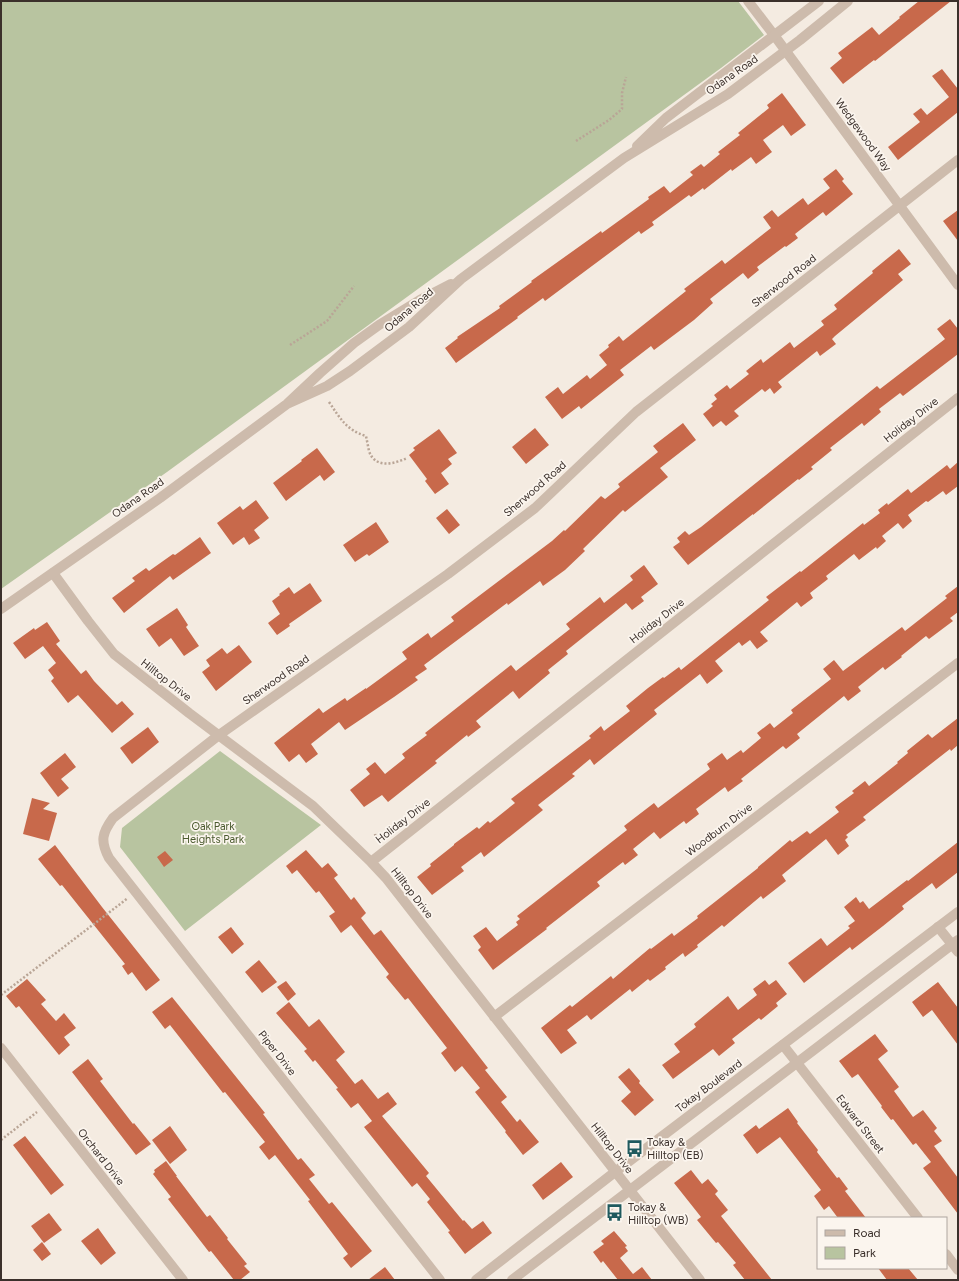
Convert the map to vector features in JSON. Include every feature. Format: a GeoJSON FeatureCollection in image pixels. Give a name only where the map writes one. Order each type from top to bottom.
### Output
{"type":"FeatureCollection","features":[{"type":"Feature","properties":{"kind":"street","name":"Wedgewood Way"},"geometry":{"type":"LineString","coordinates":[[748,1],[958,285]]}},
{"type":"Feature","properties":{"kind":"street","name":"Odana Road"},"geometry":{"type":"LineString","coordinates":[[624,158],[666,118],[819,1]]}},
{"type":"Feature","properties":{"kind":"street","name":"Odana Road"},"geometry":{"type":"LineString","coordinates":[[287,404],[327,386],[392,341],[462,279],[624,158],[728,94],[786,51],[848,1]]}},
{"type":"Feature","properties":{"kind":"street","name":"Sherwood Road"},"geometry":{"type":"LineString","coordinates":[[103,838],[105,829],[113,818],[219,735],[448,574],[535,508],[636,412],[958,160]]}},
{"type":"Feature","properties":{"kind":"street","name":"Odana Road"},"geometry":{"type":"LineString","coordinates":[[1,609],[160,498],[287,404],[354,343],[379,325],[420,300],[462,279]]}},
{"type":"Feature","properties":{"kind":"street","name":"Holiday Drive"},"geometry":{"type":"LineString","coordinates":[[371,862],[958,398]]}},
{"type":"Feature","properties":{"kind":"street","name":"Hilltop Drive"},"geometry":{"type":"LineString","coordinates":[[53,573],[88,622],[114,654],[313,806],[386,878],[700,1280]]}},
{"type":"Feature","properties":{"kind":"street","name":"Woodburn Drive"},"geometry":{"type":"LineString","coordinates":[[494,1017],[958,663]]}},
{"type":"Feature","properties":{"kind":"street","name":"Piper Drive"},"geometry":{"type":"LineString","coordinates":[[103,838],[104,848],[109,858],[440,1280]]}},
{"type":"Feature","properties":{"kind":"street","name":"Tokay Boulevard"},"geometry":{"type":"LineString","coordinates":[[476,1280],[615,1172],[958,912]]}},
{"type":"Feature","properties":{"kind":"street"},"geometry":{"type":"LineString","coordinates":[[512,1280],[797,1062],[956,946],[938,927]]}},
{"type":"Feature","properties":{"kind":"street","name":"Edward Street"},"geometry":{"type":"LineString","coordinates":[[783,1045],[917,1217]]}},
{"type":"Feature","properties":{"kind":"street","name":"Orchard Drive"},"geometry":{"type":"LineString","coordinates":[[1,1048],[183,1280]]}},
{"type":"Feature","properties":{"kind":"street"},"geometry":{"type":"LineString","coordinates":[[947,1255],[958,1270]]}},
{"type":"Feature","properties":{"kind":"path"},"geometry":{"type":"LineString","coordinates":[[576,140],[609,120],[622,109],[622,93],[626,77]]}},
{"type":"Feature","properties":{"kind":"path"},"geometry":{"type":"LineString","coordinates":[[290,345],[327,321],[354,286]]}},
{"type":"Feature","properties":{"kind":"path"},"geometry":{"type":"LineString","coordinates":[[329,402],[346,426],[353,431],[366,436],[370,452],[375,460],[382,464],[389,464],[397,463],[407,458]]}},
{"type":"Feature","properties":{"kind":"path"},"geometry":{"type":"LineString","coordinates":[[375,834],[376,839]]}},
{"type":"Feature","properties":{"kind":"path"},"geometry":{"type":"LineString","coordinates":[[1,995],[136,892]]}},
{"type":"Feature","properties":{"kind":"path"},"geometry":{"type":"LineString","coordinates":[[1,1140],[33,1115]]}},
{"type":"Feature","properties":{"kind":"green space"},"geometry":{"type":"Polygon","coordinates":[[[1,1],[738,1],[764,35],[721,68],[167,472],[1,589],[1,1]]]}},
{"type":"Feature","properties":{"kind":"green space","name":"Oak Park Heights Park"},"geometry":{"type":"Polygon","coordinates":[[[220,751],[321,825],[185,931],[120,847],[122,828],[220,751]]]}},
{"type":"Feature","properties":{"kind":"building"},"geometry":{"type":"Polygon","coordinates":[[[919,1],[951,1],[875,61],[874,60],[843,84],[830,68],[842,58],[838,53],[872,27],[879,35],[919,1]]]}},
{"type":"Feature","properties":{"kind":"building"},"geometry":{"type":"Polygon","coordinates":[[[942,69],[958,89],[958,112],[898,160],[888,147],[920,122],[913,114],[921,108],[927,115],[949,97],[932,76],[942,69]]]}},
{"type":"Feature","properties":{"kind":"building"},"geometry":{"type":"Polygon","coordinates":[[[782,93],[806,125],[791,136],[783,125],[763,140],[772,152],[756,164],[751,157],[732,171],[731,169],[704,190],[703,188],[691,197],[689,195],[652,222],[654,225],[641,234],[639,231],[545,301],[543,298],[456,363],[445,348],[458,338],[457,337],[500,308],[499,306],[532,282],[531,281],[601,231],[602,233],[649,199],[648,197],[664,186],[670,193],[693,175],[690,172],[701,164],[704,167],[720,154],[718,152],[740,135],[738,133],[769,108],[767,105],[782,93]]]}},
{"type":"Feature","properties":{"kind":"building"},"geometry":{"type":"Polygon","coordinates":[[[836,169],[844,179],[842,181],[853,194],[826,216],[823,212],[795,234],[798,238],[757,267],[759,270],[748,279],[743,273],[710,299],[713,303],[694,320],[654,350],[651,346],[620,370],[624,375],[581,409],[579,406],[562,419],[545,397],[558,387],[563,394],[587,375],[590,379],[607,365],[599,355],[609,347],[608,345],[619,336],[623,341],[686,291],[684,289],[722,260],[725,264],[771,228],[763,217],[772,210],[778,217],[803,198],[808,205],[830,188],[823,179],[836,169]]]}},
{"type":"Feature","properties":{"kind":"building"},"geometry":{"type":"Polygon","coordinates":[[[958,210],[958,241],[943,221],[958,210]]]}},
{"type":"Feature","properties":{"kind":"building"},"geometry":{"type":"Polygon","coordinates":[[[899,249],[911,264],[898,274],[903,280],[835,336],[832,339],[836,344],[820,356],[817,351],[778,382],[782,387],[774,394],[770,388],[765,392],[762,389],[734,411],[739,416],[726,426],[721,421],[713,427],[703,414],[713,406],[711,404],[717,399],[714,395],[727,385],[730,389],[749,374],[746,371],[761,359],[763,363],[790,342],[794,348],[824,325],[821,321],[837,309],[834,305],[873,273],[872,271],[899,249]]]}},
{"type":"Feature","properties":{"kind":"building"},"geometry":{"type":"Polygon","coordinates":[[[950,319],[958,329],[958,354],[903,396],[900,393],[879,409],[881,412],[864,426],[862,423],[830,448],[832,450],[811,467],[813,469],[799,480],[798,479],[688,565],[673,547],[680,542],[677,538],[685,531],[689,535],[701,527],[877,386],[880,389],[945,339],[937,329],[950,319]]]}},
{"type":"Feature","properties":{"kind":"building"},"geometry":{"type":"Polygon","coordinates":[[[683,423],[696,440],[660,468],[668,477],[625,512],[623,510],[583,549],[585,551],[565,570],[543,586],[540,581],[508,605],[507,603],[424,665],[427,669],[415,677],[418,680],[345,730],[339,722],[311,744],[318,754],[306,763],[299,754],[289,762],[274,743],[319,708],[323,713],[345,698],[347,701],[407,659],[402,652],[428,633],[431,638],[454,621],[451,617],[552,541],[564,530],[565,531],[601,496],[605,499],[620,487],[618,484],[658,452],[653,446],[683,423]]]}},
{"type":"Feature","properties":{"kind":"building"},"geometry":{"type":"Polygon","coordinates":[[[535,428],[549,445],[526,464],[512,447],[535,428]]]}},
{"type":"Feature","properties":{"kind":"building"},"geometry":{"type":"Polygon","coordinates":[[[439,429],[457,453],[448,459],[452,464],[441,473],[449,484],[435,494],[425,481],[427,479],[409,455],[415,450],[413,448],[439,429]]]}},
{"type":"Feature","properties":{"kind":"building"},"geometry":{"type":"Polygon","coordinates":[[[317,448],[335,472],[324,481],[320,475],[286,501],[273,483],[317,448]]]}},
{"type":"Feature","properties":{"kind":"building"},"geometry":{"type":"Polygon","coordinates":[[[958,462],[958,486],[946,495],[943,491],[928,502],[926,501],[908,515],[912,521],[903,529],[898,523],[882,536],[886,541],[877,549],[876,547],[859,560],[854,554],[826,576],[828,579],[810,593],[813,598],[801,607],[797,602],[760,632],[768,641],[757,649],[750,640],[742,646],[739,642],[715,661],[723,671],[707,684],[700,674],[654,710],[657,714],[594,765],[590,759],[572,774],[575,776],[538,805],[543,810],[484,857],[481,852],[461,867],[464,871],[432,895],[417,877],[454,844],[477,827],[479,829],[488,821],[490,823],[515,803],[511,799],[591,738],[589,736],[601,726],[604,731],[630,711],[626,706],[648,688],[679,667],[681,670],[769,600],[766,597],[800,571],[801,572],[863,523],[864,525],[880,513],[878,510],[887,503],[888,505],[908,489],[911,493],[947,465],[950,469],[958,462]]]}},
{"type":"Feature","properties":{"kind":"building"},"geometry":{"type":"Polygon","coordinates":[[[256,500],[269,518],[254,530],[260,538],[249,545],[244,537],[233,545],[217,523],[240,506],[243,510],[256,500]]]}},
{"type":"Feature","properties":{"kind":"building"},"geometry":{"type":"Polygon","coordinates":[[[447,509],[460,525],[449,534],[436,518],[447,509]]]}},
{"type":"Feature","properties":{"kind":"building"},"geometry":{"type":"Polygon","coordinates":[[[376,522],[389,542],[369,556],[367,554],[355,562],[343,545],[376,522]]]}},
{"type":"Feature","properties":{"kind":"building"},"geometry":{"type":"Polygon","coordinates":[[[200,537],[211,553],[173,580],[170,576],[124,613],[112,598],[135,581],[132,578],[146,568],[149,571],[200,537]]]}},
{"type":"Feature","properties":{"kind":"building"},"geometry":{"type":"Polygon","coordinates":[[[644,565],[658,584],[641,597],[644,601],[632,610],[626,603],[566,651],[568,654],[548,670],[550,673],[519,699],[513,691],[476,721],[481,727],[468,737],[467,735],[435,761],[437,763],[388,802],[382,795],[364,807],[350,790],[370,774],[366,769],[375,762],[385,774],[405,758],[402,754],[427,735],[425,733],[511,665],[516,671],[570,629],[566,624],[600,597],[604,603],[633,580],[630,576],[644,565]]]}},
{"type":"Feature","properties":{"kind":"building"},"geometry":{"type":"Polygon","coordinates":[[[310,583],[322,601],[289,624],[290,626],[277,635],[268,623],[280,614],[272,601],[289,587],[294,594],[310,583]]]}},
{"type":"Feature","properties":{"kind":"building"},"geometry":{"type":"Polygon","coordinates":[[[958,586],[958,612],[950,618],[953,621],[929,639],[926,636],[885,670],[883,667],[858,687],[861,691],[848,701],[844,696],[797,734],[800,738],[786,749],[783,746],[741,779],[743,781],[728,792],[725,787],[696,809],[699,814],[686,824],[684,821],[660,839],[654,832],[633,849],[638,855],[625,865],[623,862],[597,882],[600,886],[493,970],[478,950],[481,947],[473,936],[486,927],[497,941],[518,925],[516,922],[520,919],[517,916],[627,830],[624,826],[654,803],[658,808],[710,769],[707,764],[722,753],[727,760],[741,750],[743,753],[761,738],[757,733],[770,723],[774,728],[793,713],[791,710],[831,679],[823,669],[834,660],[843,671],[902,627],[905,631],[947,598],[945,596],[958,586]]]}},
{"type":"Feature","properties":{"kind":"building"},"geometry":{"type":"Polygon","coordinates":[[[177,608],[188,625],[186,627],[199,646],[184,656],[171,638],[159,647],[146,629],[177,608]]]}},
{"type":"Feature","properties":{"kind":"building"},"geometry":{"type":"Polygon","coordinates":[[[47,622],[60,641],[56,644],[81,674],[86,670],[94,681],[117,705],[122,701],[134,714],[112,733],[78,695],[68,703],[51,681],[54,678],[48,670],[56,663],[43,646],[25,659],[13,643],[34,628],[35,630],[47,622]]]}},
{"type":"Feature","properties":{"kind":"building"},"geometry":{"type":"Polygon","coordinates":[[[239,645],[252,662],[216,691],[202,672],[210,666],[206,660],[222,648],[227,654],[239,645]]]}},
{"type":"Feature","properties":{"kind":"building"},"geometry":{"type":"Polygon","coordinates":[[[958,718],[958,745],[951,751],[950,749],[863,817],[866,820],[846,835],[848,837],[845,840],[849,846],[838,855],[826,839],[782,875],[786,881],[763,899],[761,896],[724,927],[722,925],[697,945],[698,947],[685,957],[683,953],[665,967],[666,969],[650,981],[648,979],[632,992],[630,989],[591,1020],[587,1015],[567,1030],[577,1043],[561,1054],[541,1028],[570,1005],[572,1007],[611,976],[613,979],[650,948],[651,949],[672,933],[674,936],[698,918],[697,916],[758,868],[790,840],[792,842],[807,831],[810,834],[839,812],[835,807],[854,793],[852,791],[865,781],[869,786],[898,763],[897,762],[908,753],[907,751],[928,734],[932,738],[958,718]]]}},
{"type":"Feature","properties":{"kind":"building"},"geometry":{"type":"Polygon","coordinates":[[[148,727],[159,742],[132,764],[120,748],[148,727]]]}},
{"type":"Feature","properties":{"kind":"building"},"geometry":{"type":"Polygon","coordinates":[[[65,753],[76,767],[61,779],[69,788],[58,797],[40,773],[65,753]]]}},
{"type":"Feature","properties":{"kind":"building"},"geometry":{"type":"Polygon","coordinates":[[[32,798],[50,803],[43,809],[57,813],[49,841],[23,834],[32,798]]]}},
{"type":"Feature","properties":{"kind":"building"},"geometry":{"type":"Polygon","coordinates":[[[958,842],[958,872],[936,889],[932,883],[902,906],[904,909],[883,926],[852,950],[850,947],[804,983],[788,963],[821,938],[827,946],[850,928],[848,926],[855,921],[844,907],[856,897],[860,903],[863,901],[869,909],[958,842]]]}},
{"type":"Feature","properties":{"kind":"building"},"geometry":{"type":"Polygon","coordinates":[[[55,845],[160,980],[146,991],[132,972],[128,975],[122,966],[125,964],[62,885],[60,886],[38,859],[55,845]]]}},
{"type":"Feature","properties":{"kind":"building"},"geometry":{"type":"Polygon","coordinates":[[[306,850],[322,868],[328,863],[338,875],[334,878],[351,900],[354,897],[366,913],[361,918],[374,935],[381,930],[488,1068],[485,1070],[507,1097],[501,1102],[517,1122],[520,1119],[539,1142],[523,1155],[475,1092],[480,1088],[462,1066],[455,1072],[441,1053],[447,1048],[408,998],[405,1000],[386,977],[389,974],[351,925],[341,933],[329,916],[335,912],[319,891],[316,893],[297,870],[292,874],[286,866],[306,850]]]}},
{"type":"Feature","properties":{"kind":"building"},"geometry":{"type":"Polygon","coordinates":[[[165,851],[173,860],[164,867],[157,857],[165,851]]]}},
{"type":"Feature","properties":{"kind":"building"},"geometry":{"type":"Polygon","coordinates":[[[231,927],[244,944],[232,954],[218,937],[231,927]]]}},
{"type":"Feature","properties":{"kind":"building"},"geometry":{"type":"Polygon","coordinates":[[[259,960],[277,982],[262,993],[245,972],[259,960]]]}},
{"type":"Feature","properties":{"kind":"building"},"geometry":{"type":"Polygon","coordinates":[[[27,979],[46,1000],[41,1004],[56,1021],[64,1013],[76,1028],[64,1037],[70,1045],[59,1055],[19,1006],[16,1008],[6,996],[27,979]]]}},
{"type":"Feature","properties":{"kind":"building"},"geometry":{"type":"Polygon","coordinates":[[[765,980],[769,985],[776,980],[787,994],[776,1003],[778,1006],[761,1020],[759,1018],[732,1039],[735,1043],[719,1056],[713,1049],[673,1079],[662,1065],[680,1052],[674,1044],[696,1027],[694,1024],[728,996],[738,1010],[757,995],[753,989],[765,980]]]}},
{"type":"Feature","properties":{"kind":"building"},"geometry":{"type":"Polygon","coordinates":[[[286,981],[296,994],[288,1001],[277,987],[286,981]]]}},
{"type":"Feature","properties":{"kind":"building"},"geometry":{"type":"Polygon","coordinates":[[[938,982],[958,1008],[958,1045],[932,1010],[923,1017],[912,1002],[938,982]]]}},
{"type":"Feature","properties":{"kind":"building"},"geometry":{"type":"Polygon","coordinates":[[[172,997],[265,1113],[263,1114],[298,1160],[301,1158],[315,1175],[309,1179],[329,1204],[332,1202],[372,1251],[351,1268],[343,1258],[348,1254],[308,1201],[310,1200],[275,1155],[269,1160],[259,1147],[265,1142],[225,1092],[223,1093],[170,1025],[165,1029],[152,1012],[172,997]]]}},
{"type":"Feature","properties":{"kind":"building"},"geometry":{"type":"Polygon","coordinates":[[[289,1002],[309,1027],[319,1019],[345,1052],[336,1060],[355,1084],[362,1079],[378,1099],[388,1092],[397,1104],[382,1116],[429,1173],[426,1176],[463,1221],[464,1220],[472,1229],[483,1221],[492,1233],[465,1254],[448,1232],[450,1231],[427,1202],[430,1199],[417,1183],[412,1187],[364,1127],[372,1121],[358,1103],[351,1108],[336,1089],[338,1088],[315,1060],[313,1062],[304,1051],[307,1049],[276,1013],[289,1002]]]}},
{"type":"Feature","properties":{"kind":"building"},"geometry":{"type":"Polygon","coordinates":[[[875,1034],[888,1051],[878,1059],[899,1087],[894,1091],[913,1117],[923,1110],[937,1128],[934,1131],[942,1141],[934,1146],[958,1178],[958,1214],[923,1168],[931,1162],[916,1143],[913,1145],[893,1119],[891,1120],[858,1074],[852,1078],[839,1061],[875,1034]]]}},
{"type":"Feature","properties":{"kind":"building"},"geometry":{"type":"Polygon","coordinates":[[[88,1059],[103,1079],[100,1081],[133,1124],[134,1123],[151,1144],[136,1155],[72,1072],[88,1059]]]}},
{"type":"Feature","properties":{"kind":"building"},"geometry":{"type":"Polygon","coordinates":[[[629,1068],[640,1081],[639,1083],[654,1100],[635,1116],[621,1101],[631,1092],[618,1077],[629,1068]]]}},
{"type":"Feature","properties":{"kind":"building"},"geometry":{"type":"Polygon","coordinates":[[[788,1108],[798,1122],[797,1123],[818,1150],[817,1152],[837,1178],[839,1177],[848,1189],[845,1191],[865,1217],[837,1217],[829,1206],[824,1210],[814,1196],[821,1190],[780,1137],[757,1154],[743,1135],[756,1125],[759,1129],[788,1108]]]}},
{"type":"Feature","properties":{"kind":"building"},"geometry":{"type":"Polygon","coordinates":[[[170,1126],[187,1150],[170,1164],[152,1140],[170,1126]]]}},
{"type":"Feature","properties":{"kind":"building"},"geometry":{"type":"Polygon","coordinates":[[[25,1136],[64,1185],[51,1195],[13,1145],[25,1136]]]}},
{"type":"Feature","properties":{"kind":"building"},"geometry":{"type":"Polygon","coordinates":[[[166,1161],[207,1217],[210,1215],[247,1264],[244,1266],[250,1272],[240,1280],[234,1280],[211,1251],[209,1252],[168,1199],[171,1197],[153,1174],[155,1172],[154,1170],[166,1161]]]}},
{"type":"Feature","properties":{"kind":"building"},"geometry":{"type":"Polygon","coordinates":[[[561,1162],[573,1177],[543,1200],[532,1185],[561,1162]]]}},
{"type":"Feature","properties":{"kind":"building"},"geometry":{"type":"Polygon","coordinates":[[[691,1170],[702,1184],[708,1179],[718,1191],[715,1194],[728,1210],[721,1216],[772,1280],[745,1280],[733,1265],[736,1263],[718,1242],[716,1243],[697,1220],[701,1217],[674,1183],[691,1170]]]}},
{"type":"Feature","properties":{"kind":"building"},"geometry":{"type":"Polygon","coordinates":[[[49,1213],[62,1230],[44,1243],[31,1226],[49,1213]]]}},
{"type":"Feature","properties":{"kind":"building"},"geometry":{"type":"Polygon","coordinates":[[[98,1228],[116,1253],[101,1265],[81,1241],[98,1228]]]}},
{"type":"Feature","properties":{"kind":"building"},"geometry":{"type":"Polygon","coordinates":[[[614,1231],[627,1246],[625,1247],[628,1251],[620,1258],[633,1274],[642,1267],[652,1280],[618,1280],[603,1261],[601,1263],[593,1252],[604,1244],[601,1241],[614,1231]]]}},
{"type":"Feature","properties":{"kind":"building"},"geometry":{"type":"Polygon","coordinates":[[[42,1242],[51,1254],[42,1261],[33,1250],[42,1242]]]}},
{"type":"Feature","properties":{"kind":"building"},"geometry":{"type":"Polygon","coordinates":[[[385,1267],[395,1280],[368,1280],[385,1267]]]}},
{"type":"Feature","properties":{"kind":"building"},"geometry":{"type":"Polygon","coordinates":[[[879,1269],[909,1269],[918,1280],[887,1280],[879,1269]]]}},
{"type":"Feature","properties":{"kind":"place","name":"Tokay & Hilltop (EB)"},"geometry":{"type":"Point","coordinates":[634,1148]}},
{"type":"Feature","properties":{"kind":"place","name":"Tokay & Hilltop (WB)"},"geometry":{"type":"Point","coordinates":[615,1213]}}]}
